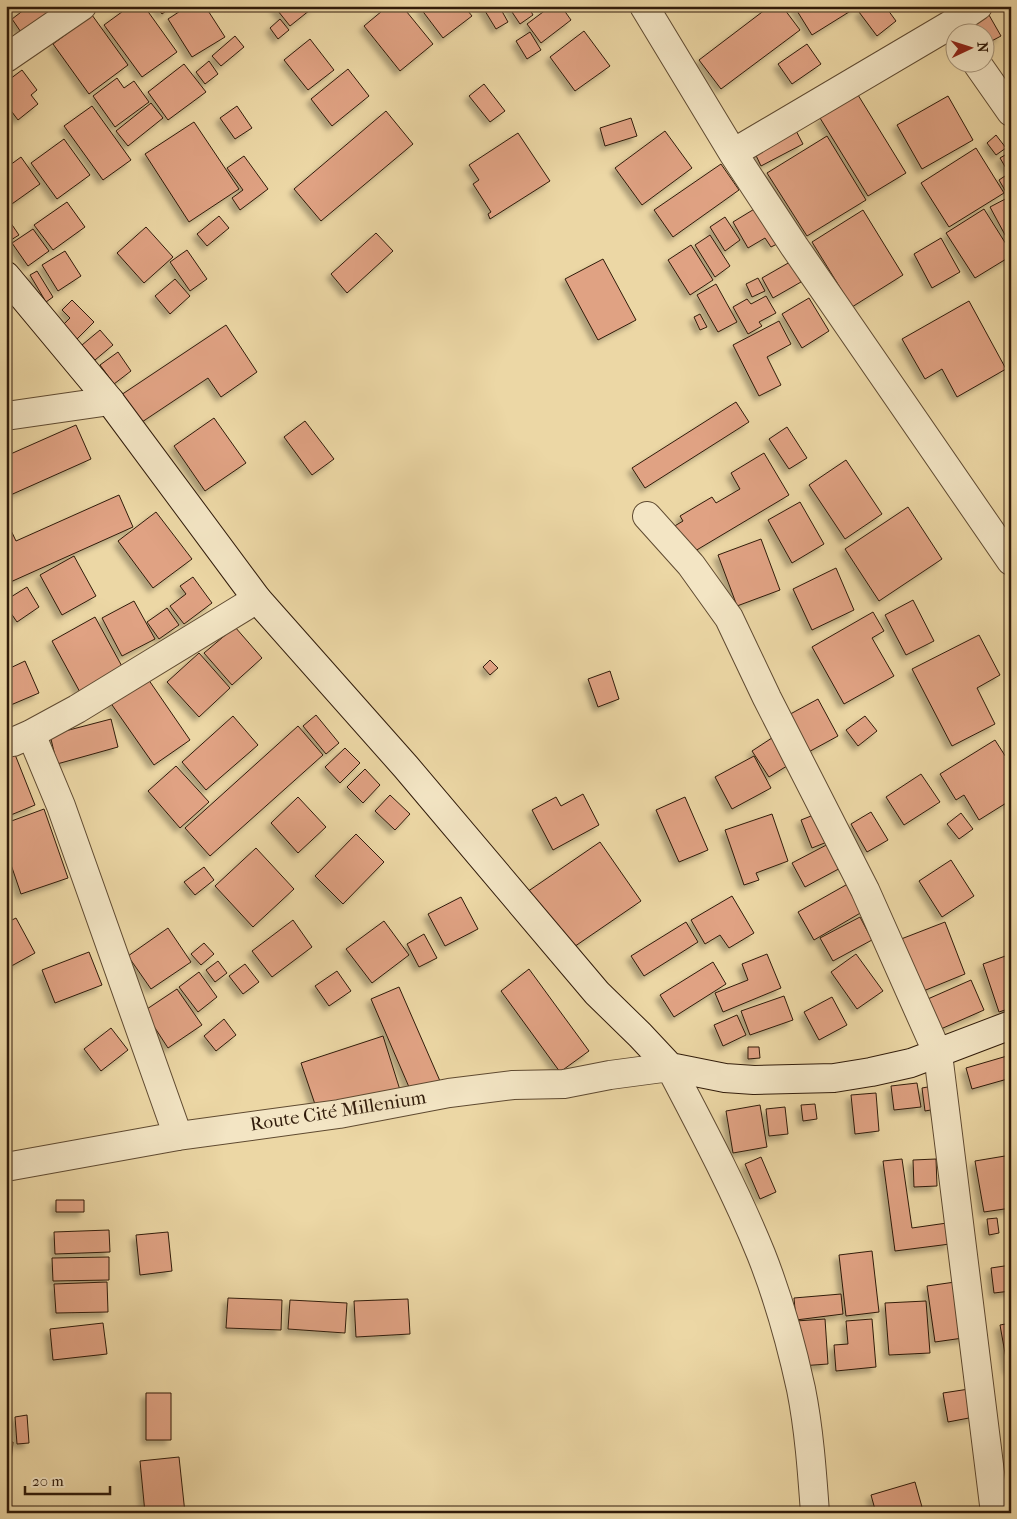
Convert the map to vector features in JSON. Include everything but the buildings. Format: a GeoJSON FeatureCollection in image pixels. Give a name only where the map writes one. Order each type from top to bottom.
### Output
{"type":"FeatureCollection","features":[{"type":"Feature","properties":{"kind":"street"},"geometry":{"type":"LineString","coordinates":[[6,58],[82,6]]}},
{"type":"Feature","properties":{"kind":"street"},"geometry":{"type":"LineString","coordinates":[[644,6],[733,153],[794,246],[1011,561]]}},
{"type":"Feature","properties":{"kind":"street"},"geometry":{"type":"LineString","coordinates":[[733,153],[948,21],[978,6]]}},
{"type":"Feature","properties":{"kind":"street"},"geometry":{"type":"LineString","coordinates":[[983,72],[1011,112]]}},
{"type":"Feature","properties":{"kind":"street"},"geometry":{"type":"LineString","coordinates":[[6,276],[110,401],[256,599],[406,766],[597,993],[670,1066],[737,1197],[762,1256],[782,1317],[801,1389],[811,1462],[815,1513]]}},
{"type":"Feature","properties":{"kind":"street"},"geometry":{"type":"LineString","coordinates":[[6,416],[110,401]]}},
{"type":"Feature","properties":{"kind":"street"},"geometry":{"type":"LineString","coordinates":[[647,516],[692,565],[729,618],[767,698],[865,890],[938,1054],[995,1513]]}},
{"type":"Feature","properties":{"kind":"street"},"geometry":{"type":"LineString","coordinates":[[178,1136],[61,806],[18,738],[77,709],[256,599]]}},
{"type":"Feature","properties":{"kind":"street"},"geometry":{"type":"LineString","coordinates":[[670,1066],[725,1078],[754,1080],[834,1078],[911,1063],[1011,1025]]}},
{"type":"Feature","properties":{"kind":"street","name":"Route Cité Millenium"},"geometry":{"type":"LineString","coordinates":[[12,1161],[338,1114],[448,1092],[513,1085],[564,1084],[610,1074],[670,1066]]}}]}
